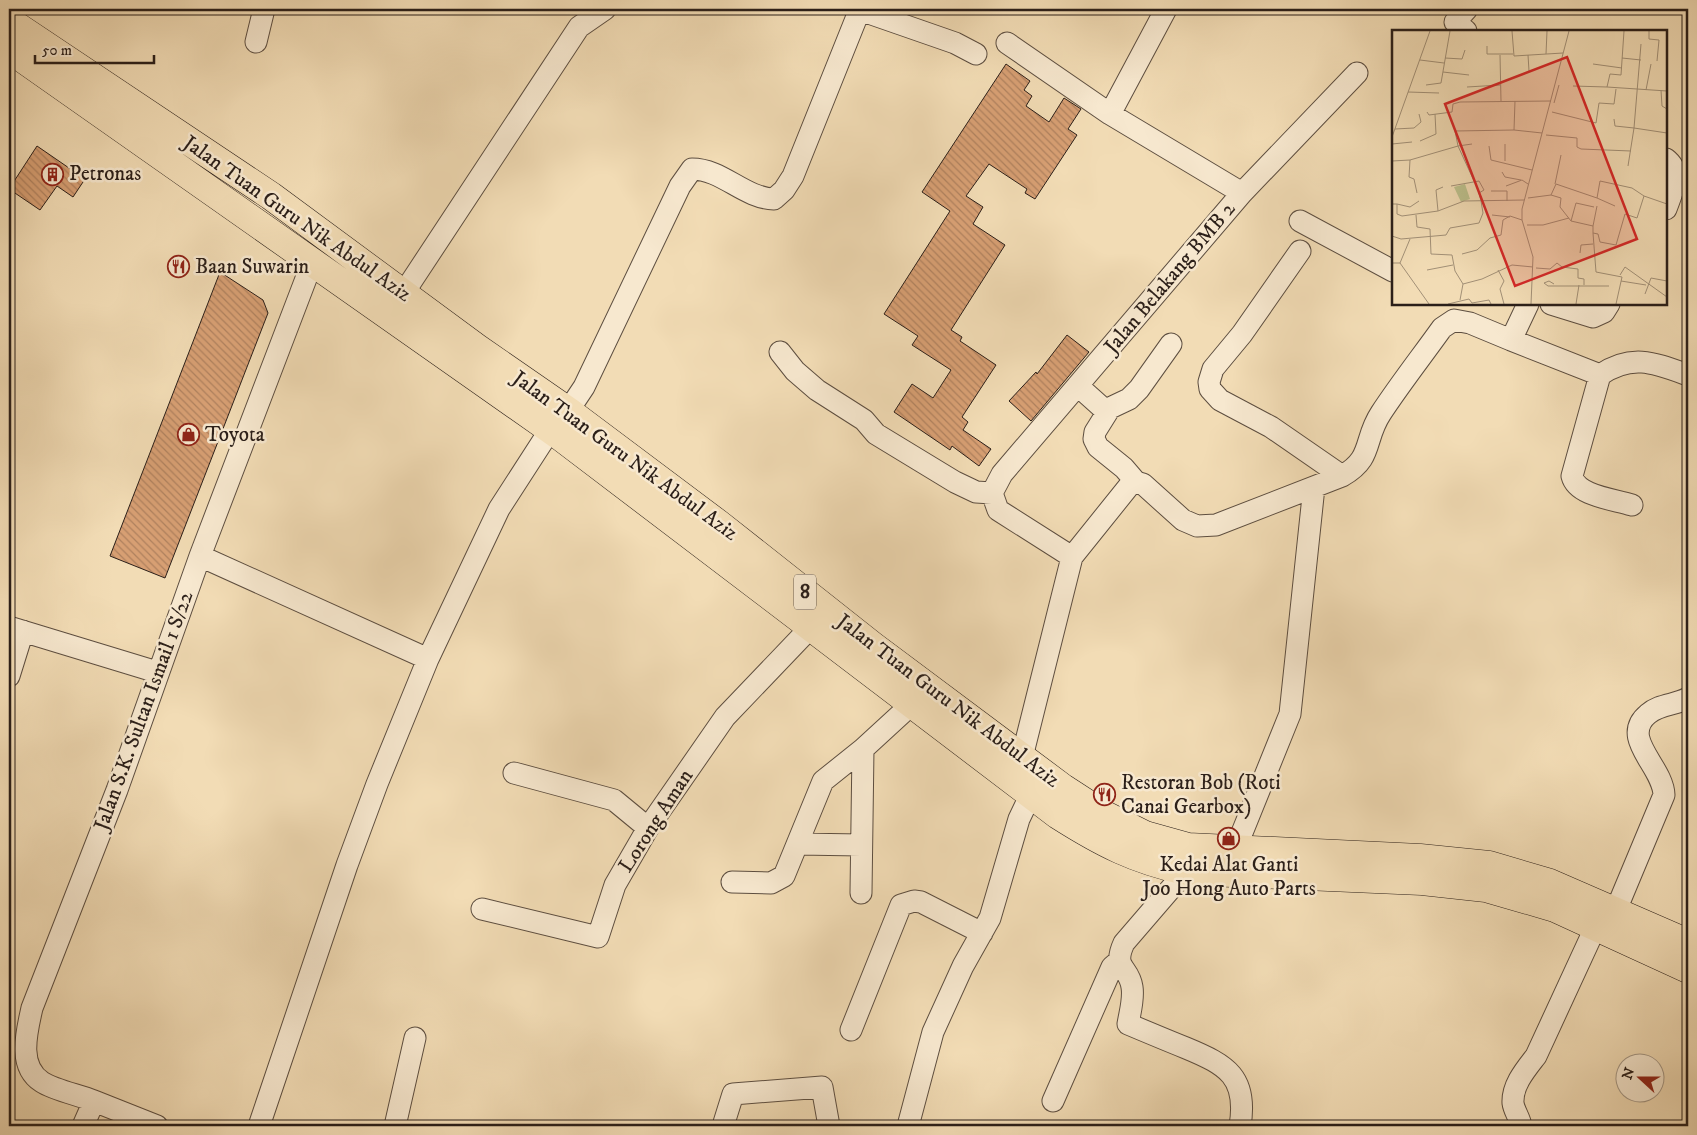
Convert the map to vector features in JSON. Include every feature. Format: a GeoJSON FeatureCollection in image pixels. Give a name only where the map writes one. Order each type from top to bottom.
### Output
{"type":"FeatureCollection","features":[{"type":"Feature","properties":{"kind":"main road","name":"Jalan Tuan Guru Nik Abdul Aziz"},"geometry":{"type":"LineString","coordinates":[[9,21],[284,205],[403,294],[559,420],[714,537],[874,646],[1022,757],[1102,814],[1145,835],[1188,847],[1420,858],[1489,865],[1550,883],[1688,968]]}},
{"type":"Feature","properties":{"kind":"main road","name":"Jalan Tuan Guru Nik Abdul Aziz"},"geometry":{"type":"LineString","coordinates":[[9,49],[312,263],[559,420]]}},
{"type":"Feature","properties":{"kind":"main road"},"geometry":{"type":"LineString","coordinates":[[271,233],[284,205]]}},
{"type":"Feature","properties":{"kind":"main road","name":"Jalan Tuan Guru Nik Abdul Aziz"},"geometry":{"type":"LineString","coordinates":[[714,537],[812,628],[1031,794],[1084,831],[1126,854],[1158,865],[1186,871],[1422,881],[1486,888],[1555,908],[1606,918],[1688,943]]}},
{"type":"Feature","properties":{"kind":"street"},"geometry":{"type":"LineString","coordinates":[[256,42],[264,9]]}},
{"type":"Feature","properties":{"kind":"street"},"geometry":{"type":"LineString","coordinates":[[403,294],[579,27],[605,9]]}},
{"type":"Feature","properties":{"kind":"street"},"geometry":{"type":"LineString","coordinates":[[259,1126],[350,856],[428,659],[499,509],[559,420],[584,387],[680,186],[692,169],[710,172],[763,198],[774,199],[784,190],[793,176],[860,9],[955,43],[976,54]]}},
{"type":"Feature","properties":{"kind":"street"},"geometry":{"type":"LineString","coordinates":[[1110,114],[1166,9]]}},
{"type":"Feature","properties":{"kind":"street"},"geometry":{"type":"LineString","coordinates":[[1465,30],[1455,22],[1467,9]]}},
{"type":"Feature","properties":{"kind":"street","name":"Jalan Belakang BMB 2"},"geometry":{"type":"LineString","coordinates":[[992,493],[1002,474],[1242,193],[1110,114],[1007,43]]}},
{"type":"Feature","properties":{"kind":"street"},"geometry":{"type":"LineString","coordinates":[[1242,193],[1357,73]]}},
{"type":"Feature","properties":{"kind":"street"},"geometry":{"type":"LineString","coordinates":[[1667,160],[1672,164],[1676,176],[1667,206]]}},
{"type":"Feature","properties":{"kind":"street"},"geometry":{"type":"LineString","coordinates":[[1300,221],[1392,270]]}},
{"type":"Feature","properties":{"kind":"street"},"geometry":{"type":"LineString","coordinates":[[1300,251],[1242,334],[1213,369],[1209,382],[1214,395],[1220,400],[1270,427],[1342,476]]}},
{"type":"Feature","properties":{"kind":"street","name":"Jalan S.K. Sultan Ismail 1 S/22"},"geometry":{"type":"LineString","coordinates":[[157,1126],[41,1082],[31,1069],[26,1056],[26,1034],[32,1008],[117,790],[157,672],[312,263]]}},
{"type":"Feature","properties":{"kind":"street"},"geometry":{"type":"LineString","coordinates":[[1511,340],[1528,305]]}},
{"type":"Feature","properties":{"kind":"street"},"geometry":{"type":"LineString","coordinates":[[1554,305],[1593,317],[1604,312],[1608,305]]}},
{"type":"Feature","properties":{"kind":"street"},"geometry":{"type":"LineString","coordinates":[[1171,344],[1133,396],[1107,412],[1095,432],[1096,444],[1124,468],[1136,482],[1143,484],[1183,520],[1197,526],[1216,525],[1342,476],[1357,468],[1363,460],[1380,414],[1452,312],[1511,340],[1600,375]]}},
{"type":"Feature","properties":{"kind":"street"},"geometry":{"type":"LineString","coordinates":[[780,352],[795,371],[817,390],[864,420],[876,434],[955,482],[976,492],[992,493],[998,510],[1072,557]]}},
{"type":"Feature","properties":{"kind":"street"},"geometry":{"type":"LineString","coordinates":[[1632,505],[1583,490],[1573,482],[1572,476],[1600,375],[1616,364],[1638,360],[1688,375]]}},
{"type":"Feature","properties":{"kind":"street"},"geometry":{"type":"LineString","coordinates":[[1078,386],[1107,412]]}},
{"type":"Feature","properties":{"kind":"street"},"geometry":{"type":"LineString","coordinates":[[1022,757],[1072,557],[1129,486],[1136,482]]}},
{"type":"Feature","properties":{"kind":"street"},"geometry":{"type":"LineString","coordinates":[[1235,850],[1290,714],[1314,487]]}},
{"type":"Feature","properties":{"kind":"street"},"geometry":{"type":"LineString","coordinates":[[200,556],[428,659]]}},
{"type":"Feature","properties":{"kind":"street","name":"Lorong Aman"},"geometry":{"type":"LineString","coordinates":[[482,909],[598,937],[615,885],[648,828],[725,717],[812,628]]}},
{"type":"Feature","properties":{"kind":"street"},"geometry":{"type":"LineString","coordinates":[[9,676],[16,629],[157,672]]}},
{"type":"Feature","properties":{"kind":"street"},"geometry":{"type":"LineString","coordinates":[[1521,1126],[1513,1104],[1515,1089],[1524,1072],[1536,1056],[1606,918],[1664,795],[1660,776],[1640,745],[1637,736],[1640,724],[1655,709],[1688,698]]}},
{"type":"Feature","properties":{"kind":"street"},"geometry":{"type":"LineString","coordinates":[[732,882],[771,883],[781,880],[787,872],[823,781],[863,749],[912,704]]}},
{"type":"Feature","properties":{"kind":"street"},"geometry":{"type":"LineString","coordinates":[[861,893],[863,749]]}},
{"type":"Feature","properties":{"kind":"street"},"geometry":{"type":"LineString","coordinates":[[514,773],[614,800],[648,828]]}},
{"type":"Feature","properties":{"kind":"street"},"geometry":{"type":"LineString","coordinates":[[908,1126],[932,1032],[963,966],[990,918],[1019,819],[1031,794]]}},
{"type":"Feature","properties":{"kind":"street"},"geometry":{"type":"LineString","coordinates":[[798,844],[862,845]]}},
{"type":"Feature","properties":{"kind":"street"},"geometry":{"type":"LineString","coordinates":[[1186,871],[1124,943],[1118,955],[1119,961],[1132,986],[1128,1024],[1211,1058],[1226,1068],[1241,1092],[1243,1107],[1240,1126]]}},
{"type":"Feature","properties":{"kind":"street"},"geometry":{"type":"LineString","coordinates":[[851,1030],[901,906],[914,901],[921,902],[982,933]]}},
{"type":"Feature","properties":{"kind":"street"},"geometry":{"type":"LineString","coordinates":[[1053,1101],[1112,967],[1119,961]]}},
{"type":"Feature","properties":{"kind":"street"},"geometry":{"type":"LineString","coordinates":[[395,1126],[415,1038]]}},
{"type":"Feature","properties":{"kind":"street"},"geometry":{"type":"LineString","coordinates":[[723,1126],[733,1094],[822,1087],[828,1126]]}},
{"type":"Feature","properties":{"kind":"street"},"geometry":{"type":"LineString","coordinates":[[83,1126],[94,1101]]}},
{"type":"Feature","properties":{"kind":"building"},"geometry":{"type":"Polygon","coordinates":[[[1006,64],[1030,81],[1024,90],[1032,96],[1026,106],[1049,122],[1064,98],[1081,109],[1068,129],[1077,135],[1035,199],[1025,193],[1027,189],[989,164],[966,196],[983,207],[973,224],[1005,245],[951,330],[962,337],[960,341],[996,365],[962,417],[968,422],[963,430],[991,449],[979,466],[952,446],[950,450],[894,412],[912,384],[933,398],[951,370],[912,345],[918,336],[884,314],[950,211],[922,192],[1006,64]]]}},
{"type":"Feature","properties":{"kind":"building","name":"Petronas"},"geometry":{"type":"Polygon","coordinates":[[[37,146],[85,179],[73,197],[57,186],[40,210],[9,189],[37,146]]]}},
{"type":"Feature","properties":{"kind":"building","name":"Toyota"},"geometry":{"type":"Polygon","coordinates":[[[220,272],[263,300],[268,313],[165,578],[110,556],[220,272]]]}},
{"type":"Feature","properties":{"kind":"building"},"geometry":{"type":"Polygon","coordinates":[[[1067,335],[1089,352],[1031,421],[1009,401],[1036,372],[1037,374],[1067,335]]]}},
{"type":"Feature","properties":{"kind":"place","name":"Petronas"},"geometry":{"type":"Point","coordinates":[53,174]}},
{"type":"Feature","properties":{"kind":"place","name":"Baan Suwarin"},"geometry":{"type":"Point","coordinates":[179,267]}},
{"type":"Feature","properties":{"kind":"place","name":"Toyota"},"geometry":{"type":"Point","coordinates":[189,435]}},
{"type":"Feature","properties":{"kind":"place","name":"Restoran Bob (Roti Canai Gearbox)"},"geometry":{"type":"Point","coordinates":[1105,795]}},
{"type":"Feature","properties":{"kind":"place","name":"Kedai Alat Ganti Joo Hong Auto Parts"},"geometry":{"type":"Point","coordinates":[1229,838]}}]}
